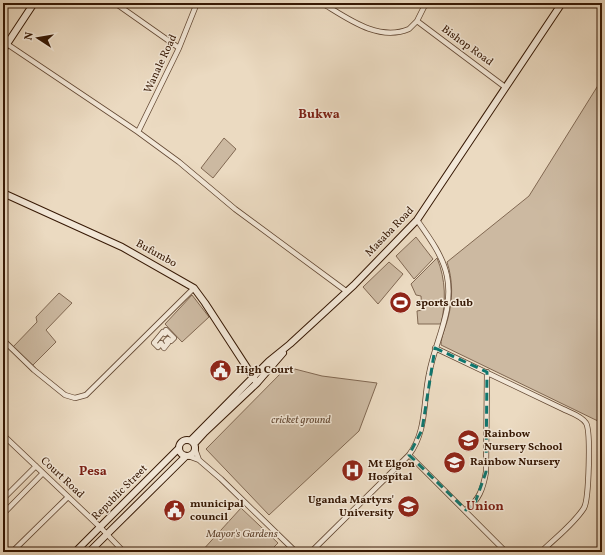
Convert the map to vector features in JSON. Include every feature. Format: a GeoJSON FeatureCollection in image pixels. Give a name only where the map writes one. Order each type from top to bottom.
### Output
{"type":"FeatureCollection","features":[{"type":"Feature","properties":{"kind":"street"},"geometry":{"type":"LineString","coordinates":[[3,50],[34,3]]}},
{"type":"Feature","properties":{"kind":"street"},"geometry":{"type":"LineString","coordinates":[[115,3],[179,48]]}},
{"type":"Feature","properties":{"kind":"street","name":"Wanale Road"},"geometry":{"type":"LineString","coordinates":[[138,132],[179,48],[197,3]]}},
{"type":"Feature","properties":{"kind":"street"},"geometry":{"type":"LineString","coordinates":[[322,3],[356,23],[379,32],[405,31],[409,29],[417,20],[426,3]]}},
{"type":"Feature","properties":{"kind":"street","name":"Masaba Road"},"geometry":{"type":"LineString","coordinates":[[193,444],[252,377],[290,344],[418,220],[562,3]]}},
{"type":"Feature","properties":{"kind":"street","name":"Bishop Road"},"geometry":{"type":"LineString","coordinates":[[417,20],[506,87]]}},
{"type":"Feature","properties":{"kind":"street"},"geometry":{"type":"LineString","coordinates":[[7,44],[138,132],[179,162],[235,209],[346,291]]}},
{"type":"Feature","properties":{"kind":"street","name":"Bufumbo"},"geometry":{"type":"LineString","coordinates":[[3,193],[122,247],[194,288],[256,383]]}},
{"type":"Feature","properties":{"kind":"street"},"geometry":{"type":"LineString","coordinates":[[311,552],[409,455],[416,446],[422,430],[429,373],[435,348],[445,321],[448,303],[447,275],[436,250],[418,220]]}},
{"type":"Feature","properties":{"kind":"street"},"geometry":{"type":"LineString","coordinates":[[3,340],[34,370],[65,395],[76,398],[81,397],[91,390],[194,288]]}},
{"type":"Feature","properties":{"kind":"street"},"geometry":{"type":"LineString","coordinates":[[166,330],[174,338],[171,341],[168,339],[166,341],[168,343],[164,348],[161,343],[158,347],[154,343],[163,332],[166,334],[164,332],[166,330]]}},
{"type":"Feature","properties":{"kind":"street"},"geometry":{"type":"LineString","coordinates":[[187,456],[194,452],[193,444],[204,432],[256,383],[290,344]]}},
{"type":"Feature","properties":{"kind":"street"},"geometry":{"type":"LineString","coordinates":[[435,348],[563,409],[583,420],[587,424],[589,451],[586,504],[572,524],[541,552]]}},
{"type":"Feature","properties":{"kind":"street"},"geometry":{"type":"LineString","coordinates":[[466,510],[475,503],[483,488],[486,472],[487,372]]}},
{"type":"Feature","properties":{"kind":"street","name":"Court Road"},"geometry":{"type":"LineString","coordinates":[[3,435],[100,527],[124,552]]}},
{"type":"Feature","properties":{"kind":"street"},"geometry":{"type":"LineString","coordinates":[[193,444],[182,441],[179,448],[180,452],[199,460],[296,552]]}},
{"type":"Feature","properties":{"kind":"street"},"geometry":{"type":"LineString","coordinates":[[193,444],[199,460]]}},
{"type":"Feature","properties":{"kind":"street","name":"Republic Street"},"geometry":{"type":"LineString","coordinates":[[75,552],[179,448]]}},
{"type":"Feature","properties":{"kind":"street"},"geometry":{"type":"LineString","coordinates":[[409,455],[466,510],[506,552]]}},
{"type":"Feature","properties":{"kind":"street","name":"Republic Street"},"geometry":{"type":"LineString","coordinates":[[89,552],[187,456]]}},
{"type":"Feature","properties":{"kind":"street"},"geometry":{"type":"LineString","coordinates":[[3,500],[36,466]]}},
{"type":"Feature","properties":{"kind":"street"},"geometry":{"type":"LineString","coordinates":[[3,514],[43,473]]}},
{"type":"Feature","properties":{"kind":"street"},"geometry":{"type":"LineString","coordinates":[[12,552],[68,497]]}},
{"type":"Feature","properties":{"kind":"highlighted area"},"geometry":{"type":"Polygon","coordinates":[[[435,348],[487,372],[486,472],[475,503],[466,510],[409,455],[422,430],[435,348]]]}},
{"type":"Feature","properties":{"kind":"green space","name":"sports club"},"geometry":{"type":"Polygon","coordinates":[[[602,79],[602,423],[441,345],[450,311],[451,283],[447,262],[529,196],[602,79]]]}},
{"type":"Feature","properties":{"kind":"green space"},"geometry":{"type":"Polygon","coordinates":[[[224,138],[236,149],[213,178],[201,168],[224,138]]]}},
{"type":"Feature","properties":{"kind":"green space"},"geometry":{"type":"Polygon","coordinates":[[[416,237],[433,259],[414,279],[396,256],[416,237]]]}},
{"type":"Feature","properties":{"kind":"green space"},"geometry":{"type":"Polygon","coordinates":[[[437,258],[444,283],[444,308],[441,324],[418,324],[417,311],[422,310],[421,296],[416,295],[411,284],[437,258]]]}},
{"type":"Feature","properties":{"kind":"green space"},"geometry":{"type":"Polygon","coordinates":[[[389,262],[403,274],[378,304],[363,287],[389,262]]]}},
{"type":"Feature","properties":{"kind":"green space"},"geometry":{"type":"Polygon","coordinates":[[[59,293],[72,303],[46,330],[56,342],[32,366],[13,347],[37,322],[36,317],[59,293]]]}},
{"type":"Feature","properties":{"kind":"green space"},"geometry":{"type":"Polygon","coordinates":[[[192,295],[209,317],[182,342],[165,324],[192,295]]]}},
{"type":"Feature","properties":{"kind":"green space","name":"cricket ground"},"geometry":{"type":"Polygon","coordinates":[[[287,367],[322,376],[377,383],[359,431],[269,515],[206,449],[287,367]]]}},
{"type":"Feature","properties":{"kind":"green space","name":"Mayor's Gardens"},"geometry":{"type":"Polygon","coordinates":[[[241,508],[278,543],[269,552],[201,552],[241,508]]]}},
{"type":"Feature","properties":{"kind":"place","name":"sports club"},"geometry":{"type":"Point","coordinates":[401,303]}},
{"type":"Feature","properties":{"kind":"place","name":"High Court"},"geometry":{"type":"Point","coordinates":[220,370]}},
{"type":"Feature","properties":{"kind":"place","name":"Rainbow Nursery School"},"geometry":{"type":"Point","coordinates":[468,440]}},
{"type":"Feature","properties":{"kind":"place","name":"Rainbow Nursery"},"geometry":{"type":"Point","coordinates":[454,462]}},
{"type":"Feature","properties":{"kind":"place","name":"Mt Elgon Hospital"},"geometry":{"type":"Point","coordinates":[353,470]}},
{"type":"Feature","properties":{"kind":"place","name":"Uganda Martyrs' University"},"geometry":{"type":"Point","coordinates":[409,506]}},
{"type":"Feature","properties":{"kind":"place","name":"municipal council"},"geometry":{"type":"Point","coordinates":[175,510]}},
{"type":"Feature","properties":{"kind":"district","name":"Bukwa"},"geometry":{"type":"Point","coordinates":[319,115]}},
{"type":"Feature","properties":{"kind":"district","name":"Pesa"},"geometry":{"type":"Point","coordinates":[93,472]}},
{"type":"Feature","properties":{"kind":"district","name":"Union"},"geometry":{"type":"Point","coordinates":[485,507]}}]}
